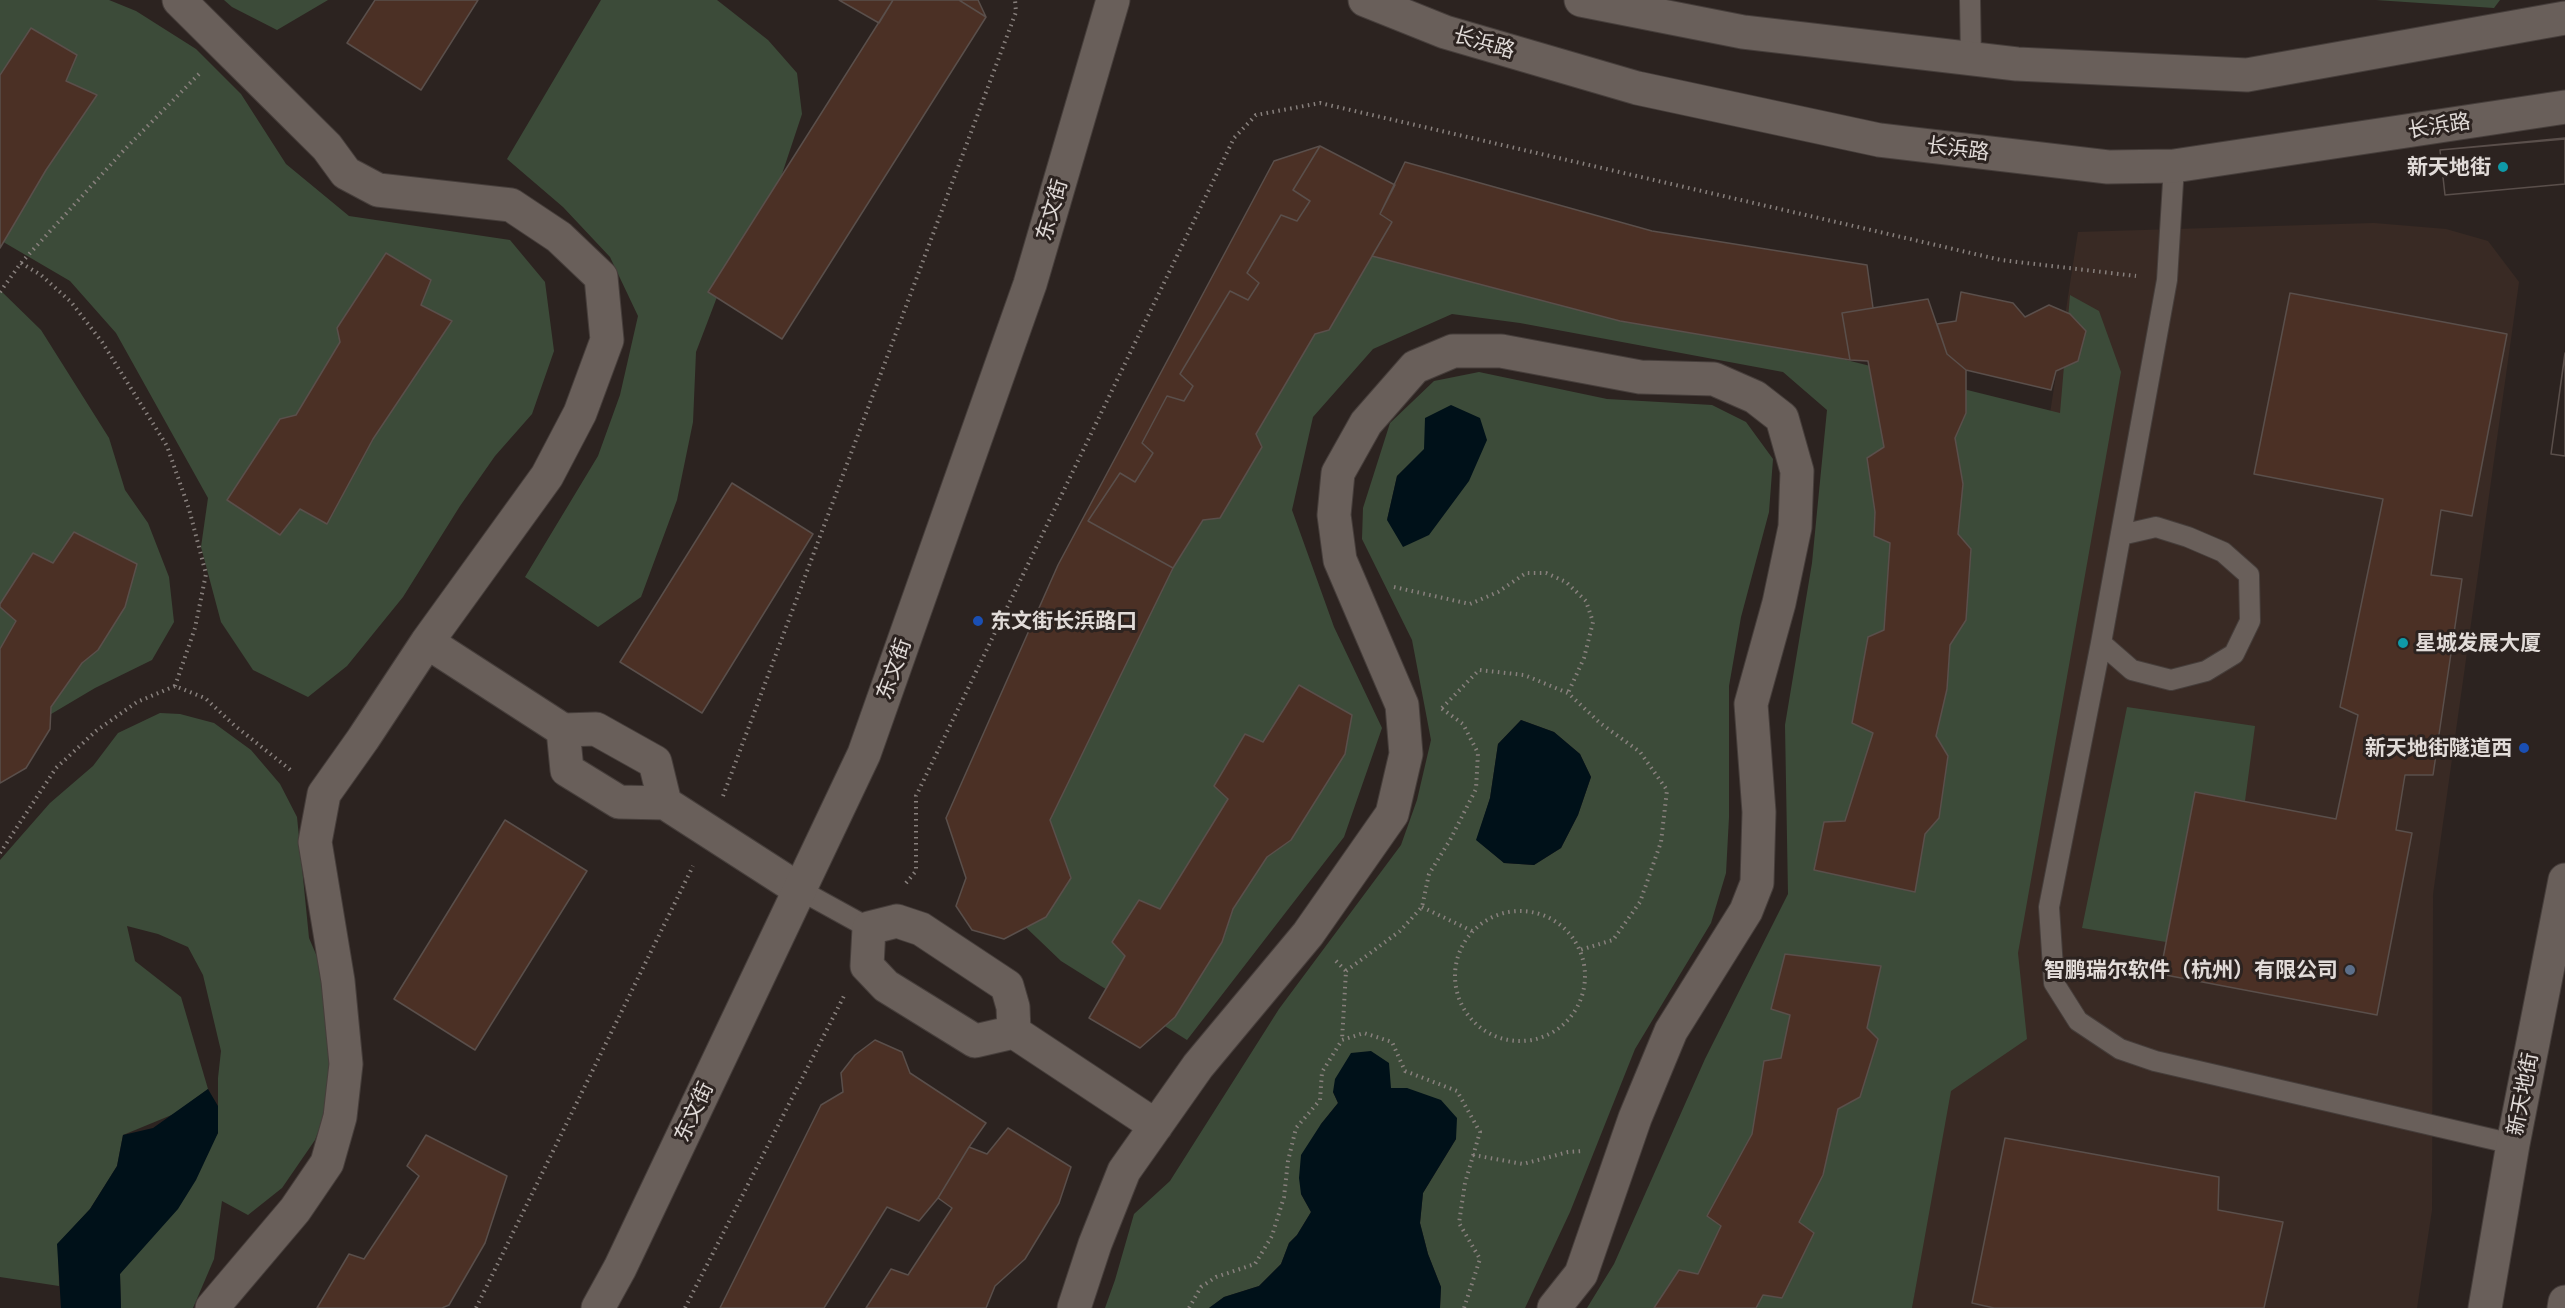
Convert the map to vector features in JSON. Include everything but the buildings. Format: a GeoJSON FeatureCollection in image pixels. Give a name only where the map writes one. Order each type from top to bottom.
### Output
{"type":"FeatureCollection","features":[{"type":"Feature","properties":{"kind":"street"},"geometry":{"type":"LineString","coordinates":[[179,0],[327,147],[346,172],[378,190],[511,205],[559,237],[600,277],[607,340],[580,414],[547,476],[427,642],[324,794],[315,842],[338,981],[346,1064],[340,1117],[327,1163],[321,1173],[295,1210],[212,1308]]}},
{"type":"Feature","properties":{"kind":"street","name":"东文街"},"geometry":{"type":"LineString","coordinates":[[598,1308],[620,1268],[864,754],[1030,285],[1113,0]]}},
{"type":"Feature","properties":{"kind":"street","name":"长浜路"},"geometry":{"type":"LineString","coordinates":[[1365,0],[1445,32],[1637,88],[1879,140],[2108,167],[2174,166],[2565,107]]}},
{"type":"Feature","properties":{"kind":"street"},"geometry":{"type":"LineString","coordinates":[[1581,0],[1743,32],[1971,59],[2017,64],[2247,75],[2565,18]]}},
{"type":"Feature","properties":{"kind":"street"},"geometry":{"type":"LineString","coordinates":[[1074,1308],[1095,1244],[1124,1171],[1198,1066],[1308,934],[1392,814],[1406,754],[1402,705],[1340,560],[1334,514],[1338,473],[1366,423],[1415,367],[1453,351],[1501,351],[1640,377],[1714,379],[1755,397],[1782,418],[1797,471],[1795,527],[1779,603],[1751,704],[1760,812],[1757,883],[1746,911],[1671,1031],[1625,1147],[1581,1274],[1554,1308]]}},
{"type":"Feature","properties":{"kind":"street"},"geometry":{"type":"LineString","coordinates":[[427,642],[563,730],[596,729],[655,762],[664,803]]}},
{"type":"Feature","properties":{"kind":"street"},"geometry":{"type":"LineString","coordinates":[[563,730],[567,770],[619,802],[664,803],[800,890]]}},
{"type":"Feature","properties":{"kind":"street","name":"新天地街"},"geometry":{"type":"LineString","coordinates":[[2485,1308],[2513,1144],[2565,880]]}},
{"type":"Feature","properties":{"kind":"street"},"geometry":{"type":"LineString","coordinates":[[1014,1032],[1007,986],[921,929],[897,921],[869,928],[867,966],[886,986],[975,1041],[1014,1032],[1156,1126]]}},
{"type":"Feature","properties":{"kind":"street"},"geometry":{"type":"LineString","coordinates":[[2564,1308],[2565,1302]]}},
{"type":"Feature","properties":{"kind":"lane"},"geometry":{"type":"LineString","coordinates":[[1970,0],[1971,59]]}},
{"type":"Feature","properties":{"kind":"lane"},"geometry":{"type":"LineString","coordinates":[[2174,166],[2167,280],[2101,643],[2049,907],[2054,983],[2078,1021],[2120,1049],[2155,1061],[2513,1144]]}},
{"type":"Feature","properties":{"kind":"lane"},"geometry":{"type":"LineString","coordinates":[[2101,643],[2132,670],[2171,680],[2206,671],[2234,654],[2250,621],[2249,575],[2223,552],[2188,537],[2156,527],[2121,535]]}},
{"type":"Feature","properties":{"kind":"lane"},"geometry":{"type":"LineString","coordinates":[[800,890],[869,928]]}},
{"type":"Feature","properties":{"kind":"path"},"geometry":{"type":"LineString","coordinates":[[476,1308],[710,832],[1016,12],[1015,0]]}},
{"type":"Feature","properties":{"kind":"path"},"geometry":{"type":"LineString","coordinates":[[0,292],[21,263],[178,93],[228,48]]}},
{"type":"Feature","properties":{"kind":"path"},"geometry":{"type":"LineString","coordinates":[[869,928],[916,871],[916,795],[1234,138],[1256,115],[1320,103],[2001,260],[2167,280]]}},
{"type":"Feature","properties":{"kind":"path"},"geometry":{"type":"LineString","coordinates":[[21,263],[41,276],[71,302],[102,342],[131,386],[170,456],[189,509],[206,574],[195,628],[175,686]]}},
{"type":"Feature","properties":{"kind":"path"},"geometry":{"type":"LineString","coordinates":[[1357,603],[1395,587],[1470,604],[1498,592],[1526,573],[1546,573],[1566,582],[1586,601],[1593,622],[1584,658],[1568,693]]}},
{"type":"Feature","properties":{"kind":"path"},"geometry":{"type":"LineString","coordinates":[[1441,708],[1479,670],[1524,675],[1568,693],[1600,723],[1640,752],[1667,790],[1661,842],[1640,902],[1613,940],[1580,950]]}},
{"type":"Feature","properties":{"kind":"path"},"geometry":{"type":"LineString","coordinates":[[0,853],[56,768],[96,731],[137,702],[175,686],[205,698],[279,763],[324,794]]}},
{"type":"Feature","properties":{"kind":"path"},"geometry":{"type":"LineString","coordinates":[[1346,971],[1400,931],[1422,907],[1429,874],[1450,840],[1476,789],[1478,753],[1463,724],[1441,708],[1402,705]]}},
{"type":"Feature","properties":{"kind":"path"},"geometry":{"type":"LineString","coordinates":[[1422,907],[1472,931]]}},
{"type":"Feature","properties":{"kind":"path"},"geometry":{"type":"LineString","coordinates":[[1509,911],[1531,911],[1552,918],[1568,932],[1580,950],[1585,971],[1583,993],[1573,1013],[1558,1029],[1538,1038],[1517,1041],[1496,1037],[1478,1027],[1464,1011],[1456,991],[1454,970],[1460,949],[1472,931],[1488,918],[1509,911]]}},
{"type":"Feature","properties":{"kind":"path"},"geometry":{"type":"LineString","coordinates":[[1189,1308],[1201,1287],[1216,1277],[1255,1264],[1272,1236],[1284,1197],[1288,1161],[1296,1128],[1320,1100],[1322,1072],[1342,1040],[1346,971],[1308,934]]}},
{"type":"Feature","properties":{"kind":"path"},"geometry":{"type":"LineString","coordinates":[[685,1308],[845,991]]}},
{"type":"Feature","properties":{"kind":"path"},"geometry":{"type":"LineString","coordinates":[[1342,1040],[1364,1033],[1392,1042],[1405,1071],[1457,1091],[1480,1132],[1465,1182],[1459,1223],[1480,1259],[1464,1308]]}},
{"type":"Feature","properties":{"kind":"path"},"geometry":{"type":"LineString","coordinates":[[1473,1155],[1523,1164],[1568,1152],[1625,1147]]}},
{"type":"Feature","properties":{"kind":"shaded area"},"geometry":{"type":"Polygon","coordinates":[[[2374,223],[2446,229],[2488,241],[2519,282],[2433,894],[2432,1210],[2417,1308],[1912,1308],[2078,232],[2374,223]]]}},
{"type":"Feature","properties":{"kind":"shaded area"},"geometry":{"type":"Polygon","coordinates":[[[1451,405],[1480,418],[1487,440],[1469,481],[1429,535],[1403,547],[1387,520],[1397,476],[1424,449],[1425,418],[1451,405]]]}},
{"type":"Feature","properties":{"kind":"shaded area"},"geometry":{"type":"Polygon","coordinates":[[[1521,720],[1554,732],[1580,754],[1591,777],[1578,815],[1561,848],[1534,865],[1504,863],[1476,840],[1490,798],[1498,744],[1521,720]]]}},
{"type":"Feature","properties":{"kind":"shaded area"},"geometry":{"type":"Polygon","coordinates":[[[1371,1051],[1389,1063],[1391,1088],[1407,1088],[1441,1100],[1457,1118],[1456,1139],[1423,1193],[1420,1223],[1428,1254],[1441,1287],[1440,1308],[1209,1308],[1224,1297],[1259,1286],[1281,1264],[1289,1243],[1297,1235],[1311,1212],[1301,1194],[1299,1178],[1301,1155],[1338,1103],[1333,1092],[1335,1079],[1351,1053],[1371,1051]]]}},
{"type":"Feature","properties":{"kind":"shaded area"},"geometry":{"type":"Polygon","coordinates":[[[208,1089],[218,1106],[218,1133],[196,1180],[178,1209],[120,1274],[121,1308],[61,1308],[57,1244],[90,1209],[117,1166],[123,1135],[153,1128],[208,1089]]]}},
{"type":"Feature","properties":{"kind":"green space"},"geometry":{"type":"Polygon","coordinates":[[[0,0],[109,0],[136,11],[196,49],[241,94],[286,164],[349,216],[510,240],[545,282],[554,351],[532,414],[495,456],[460,506],[403,597],[347,666],[308,697],[253,670],[221,622],[201,547],[208,498],[116,333],[70,281],[0,240],[0,0]]]}},
{"type":"Feature","properties":{"kind":"green space"},"geometry":{"type":"Polygon","coordinates":[[[224,0],[328,0],[277,30],[232,7],[224,0]]]}},
{"type":"Feature","properties":{"kind":"green space"},"geometry":{"type":"Polygon","coordinates":[[[601,0],[717,0],[768,40],[797,73],[802,114],[775,195],[730,263],[696,352],[693,422],[677,500],[641,597],[598,627],[525,577],[598,456],[620,395],[638,316],[610,257],[563,207],[507,159],[601,0]]]}},
{"type":"Feature","properties":{"kind":"green space"},"geometry":{"type":"Polygon","coordinates":[[[2376,0],[2500,0],[2494,8],[2376,0]]]}},
{"type":"Feature","properties":{"kind":"green space"},"geometry":{"type":"Polygon","coordinates":[[[1342,235],[2060,413],[2070,295],[2099,311],[2121,372],[2018,953],[2027,1039],[1951,1091],[1912,1308],[1587,1308],[1614,1264],[1705,1059],[1788,894],[1785,725],[1812,563],[1827,410],[1783,372],[1520,323],[1452,314],[1373,349],[1313,417],[1292,510],[1334,627],[1382,728],[1344,837],[1187,1040],[1061,961],[991,894],[1342,235]]]}},
{"type":"Feature","properties":{"kind":"green space"},"geometry":{"type":"Polygon","coordinates":[[[0,290],[41,330],[109,438],[125,490],[148,523],[169,577],[174,622],[152,660],[95,688],[36,723],[0,764],[0,290]]]}},
{"type":"Feature","properties":{"kind":"green space"},"geometry":{"type":"Polygon","coordinates":[[[1479,372],[1607,399],[1712,405],[1746,422],[1773,459],[1769,512],[1741,617],[1729,686],[1729,817],[1726,873],[1711,923],[1635,1049],[1570,1212],[1525,1308],[1440,1308],[1441,1287],[1428,1254],[1420,1223],[1423,1193],[1456,1139],[1407,1088],[1333,1092],[1338,1103],[1321,1124],[1301,1194],[1311,1212],[1297,1235],[1289,1243],[1281,1264],[1259,1286],[1224,1297],[1209,1308],[1105,1308],[1134,1214],[1170,1181],[1279,1009],[1401,845],[1417,800],[1431,740],[1412,640],[1362,539],[1363,508],[1390,423],[1434,381],[1479,372]],[[1425,449],[1397,476],[1387,520],[1425,449]],[[1521,720],[1498,744],[1490,798],[1477,840],[1504,863],[1534,865],[1561,848],[1578,815],[1591,777],[1580,754],[1554,732],[1521,720]]]}},
{"type":"Feature","properties":{"kind":"green space"},"geometry":{"type":"Polygon","coordinates":[[[2127,707],[2255,726],[2245,801],[2195,792],[2166,942],[2082,928],[2127,707]]]}},
{"type":"Feature","properties":{"kind":"green space"},"geometry":{"type":"Polygon","coordinates":[[[160,713],[180,714],[214,723],[251,750],[280,784],[297,817],[309,938],[327,980],[332,1052],[330,1101],[315,1140],[282,1188],[248,1215],[222,1201],[214,1259],[193,1308],[121,1308],[120,1274],[218,1133],[218,1078],[221,1051],[203,975],[188,947],[158,934],[127,926],[135,961],[181,997],[208,1089],[174,1114],[123,1135],[117,1166],[90,1209],[58,1244],[59,1286],[0,1277],[0,860],[50,803],[93,766],[118,733],[160,713]]]}},
{"type":"Feature","properties":{"kind":"place","name":"新天地街"},"geometry":{"type":"Point","coordinates":[2503,167]}},
{"type":"Feature","properties":{"kind":"place","name":"东文街长浜路口"},"geometry":{"type":"Point","coordinates":[978,621]}},
{"type":"Feature","properties":{"kind":"place","name":"星城发展大厦"},"geometry":{"type":"Point","coordinates":[2403,643]}},
{"type":"Feature","properties":{"kind":"place","name":"新天地街隧道西"},"geometry":{"type":"Point","coordinates":[2524,748]}},
{"type":"Feature","properties":{"kind":"place","name":"智鹏瑞尔软件（杭州）有限公司"},"geometry":{"type":"Point","coordinates":[2350,970]}}]}
